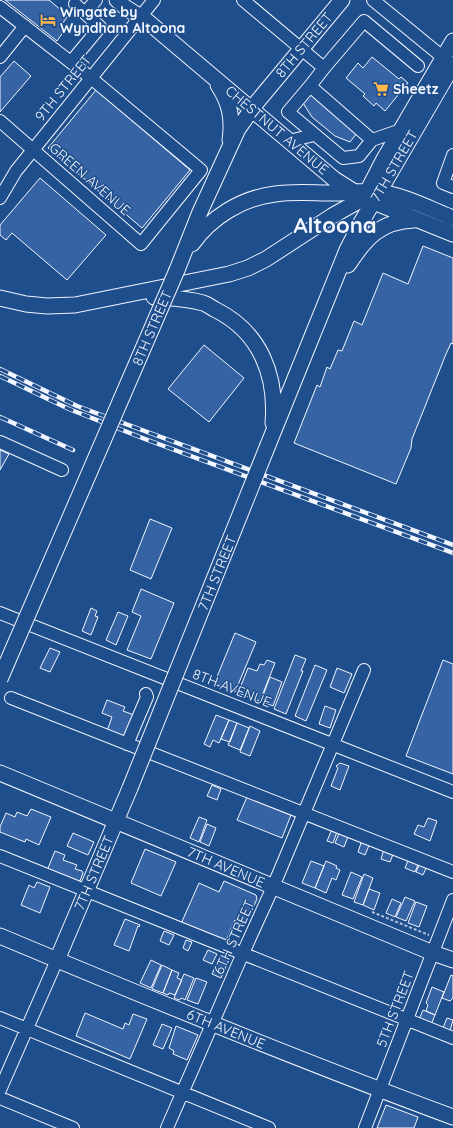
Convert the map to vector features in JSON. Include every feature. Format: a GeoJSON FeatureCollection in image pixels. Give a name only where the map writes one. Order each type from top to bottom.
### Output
{"type":"FeatureCollection","features":[{"type":"Feature","properties":{"kind":"main road","name":"CHESTNUT AVENUE"},"geometry":{"type":"LineString","coordinates":[[117,0],[126,8],[141,16],[334,179],[418,220],[453,234]]}},
{"type":"Feature","properties":{"kind":"main road","name":"8TH STREET"},"geometry":{"type":"LineString","coordinates":[[0,679],[177,270],[200,212],[238,129],[252,109],[342,0]]}},
{"type":"Feature","properties":{"kind":"main road","name":"7TH STREET"},"geometry":{"type":"LineString","coordinates":[[367,195],[450,63],[453,41]]}},
{"type":"Feature","properties":{"kind":"main road","name":"7TH STREET"},"geometry":{"type":"LineString","coordinates":[[57,960],[130,788],[327,302],[367,195],[401,130],[450,63]]}},
{"type":"Feature","properties":{"kind":"main road"},"geometry":{"type":"LineString","coordinates":[[209,73],[221,90],[230,111],[232,123],[227,152]]}},
{"type":"Feature","properties":{"kind":"main road"},"geometry":{"type":"LineString","coordinates":[[177,270],[198,236],[213,221],[232,207],[253,199],[275,194],[300,192],[367,195]]}},
{"type":"Feature","properties":{"kind":"main road","name":"CHESTNUT AVENUE"},"geometry":{"type":"LineString","coordinates":[[367,195],[403,199],[453,218]]}},
{"type":"Feature","properties":{"kind":"main road"},"geometry":{"type":"LineString","coordinates":[[0,298],[26,304],[47,306],[75,305],[229,274],[248,268],[266,259],[367,195]]}},
{"type":"Feature","properties":{"kind":"main road"},"geometry":{"type":"LineString","coordinates":[[327,302],[343,272],[368,238],[378,230],[391,224],[403,221],[418,220]]}},
{"type":"Feature","properties":{"kind":"main road"},"geometry":{"type":"LineString","coordinates":[[93,302],[142,297],[176,298],[202,303],[228,316],[248,333],[262,353],[271,379],[274,405],[273,425],[268,445]]}},
{"type":"Feature","properties":{"kind":"main road","name":"7TH AVENUE"},"geometry":{"type":"LineString","coordinates":[[0,773],[453,960]]}},
{"type":"Feature","properties":{"kind":"main road","name":"6TH AVENUE"},"geometry":{"type":"LineString","coordinates":[[0,936],[212,1023],[380,1090],[453,1117]]}},
{"type":"Feature","properties":{"kind":"street"},"geometry":{"type":"LineString","coordinates":[[85,12],[96,0]]}},
{"type":"Feature","properties":{"kind":"street","name":"9TH STREET"},"geometry":{"type":"LineString","coordinates":[[0,198],[16,170],[154,0]]}},
{"type":"Feature","properties":{"kind":"street"},"geometry":{"type":"LineString","coordinates":[[243,0],[324,68]]}},
{"type":"Feature","properties":{"kind":"street"},"geometry":{"type":"LineString","coordinates":[[373,0],[450,63]]}},
{"type":"Feature","properties":{"kind":"street"},"geometry":{"type":"LineString","coordinates":[[71,62],[100,27],[75,4]]}},
{"type":"Feature","properties":{"kind":"street"},"geometry":{"type":"LineString","coordinates":[[0,7],[90,78]]}},
{"type":"Feature","properties":{"kind":"street"},"geometry":{"type":"LineString","coordinates":[[401,130],[372,140],[358,156],[343,158],[288,112],[364,21],[418,66]]}},
{"type":"Feature","properties":{"kind":"street"},"geometry":{"type":"LineString","coordinates":[[386,39],[400,22]]}},
{"type":"Feature","properties":{"kind":"street"},"geometry":{"type":"LineString","coordinates":[[0,57],[25,26]]}},
{"type":"Feature","properties":{"kind":"street","name":"GREEN AVENUE"},"geometry":{"type":"LineString","coordinates":[[0,121],[141,244],[201,170],[90,78]]}},
{"type":"Feature","properties":{"kind":"street"},"geometry":{"type":"LineString","coordinates":[[310,86],[372,140]]}},
{"type":"Feature","properties":{"kind":"street"},"geometry":{"type":"LineString","coordinates":[[289,141],[314,134]]}},
{"type":"Feature","properties":{"kind":"street"},"geometry":{"type":"LineString","coordinates":[[453,155],[443,183],[453,187]]}},
{"type":"Feature","properties":{"kind":"street"},"geometry":{"type":"LineString","coordinates":[[0,442],[62,470]]}},
{"type":"Feature","properties":{"kind":"street","name":"8TH AVENUE"},"geometry":{"type":"LineString","coordinates":[[0,613],[453,792]]}},
{"type":"Feature","properties":{"kind":"street","name":"6TH STREET"},"geometry":{"type":"LineString","coordinates":[[167,1128],[212,1023],[274,887],[364,670]]}},
{"type":"Feature","properties":{"kind":"street"},"geometry":{"type":"LineString","coordinates":[[127,744],[147,697],[146,694]]}},
{"type":"Feature","properties":{"kind":"street"},"geometry":{"type":"LineString","coordinates":[[11,698],[453,872]]}},
{"type":"Feature","properties":{"kind":"street"},"geometry":{"type":"LineString","coordinates":[[0,856],[453,1038]]}},
{"type":"Feature","properties":{"kind":"street","name":"5TH STREET"},"geometry":{"type":"LineString","coordinates":[[365,1128],[453,900]]}},
{"type":"Feature","properties":{"kind":"street","name":"7TH STREET"},"geometry":{"type":"LineString","coordinates":[[0,1090],[57,960]]}},
{"type":"Feature","properties":{"kind":"street"},"geometry":{"type":"LineString","coordinates":[[0,1018],[269,1128]]}},
{"type":"Feature","properties":{"kind":"street"},"geometry":{"type":"LineString","coordinates":[[0,1098],[73,1128]]}},
{"type":"Feature","properties":{"kind":"path"},"geometry":{"type":"LineString","coordinates":[[366,910],[432,936]]}},
{"type":"Feature","properties":{"kind":"building","name":"Wingate by Wyndham Altoona"},"geometry":{"type":"Polygon","coordinates":[[[5,0],[49,0],[68,16],[62,24],[66,28],[57,41],[5,0]]]}},
{"type":"Feature","properties":{"kind":"building","name":"Sheetz"},"geometry":{"type":"Polygon","coordinates":[[[372,57],[399,79],[401,77],[408,83],[385,111],[376,103],[374,106],[363,96],[365,94],[346,78],[358,63],[363,68],[372,57]]]}},
{"type":"Feature","properties":{"kind":"building"},"geometry":{"type":"Polygon","coordinates":[[[14,61],[31,76],[0,112],[0,77],[14,61]]]}},
{"type":"Feature","properties":{"kind":"building"},"geometry":{"type":"Polygon","coordinates":[[[96,90],[190,170],[142,228],[48,148],[96,90]]]}},
{"type":"Feature","properties":{"kind":"building"},"geometry":{"type":"Polygon","coordinates":[[[311,95],[357,133],[350,142],[335,136],[312,117],[303,103],[311,95]]]}},
{"type":"Feature","properties":{"kind":"building"},"geometry":{"type":"Polygon","coordinates":[[[40,178],[106,235],[67,280],[12,233],[6,240],[0,235],[0,225],[40,178]]]}},
{"type":"Feature","properties":{"kind":"building"},"geometry":{"type":"Polygon","coordinates":[[[423,246],[453,258],[453,344],[451,343],[446,354],[412,439],[411,448],[396,484],[294,443],[317,385],[320,387],[327,367],[330,369],[338,350],[342,351],[354,321],[362,325],[383,273],[408,284],[423,246]]]}},
{"type":"Feature","properties":{"kind":"building"},"geometry":{"type":"Polygon","coordinates":[[[204,345],[244,378],[209,422],[168,389],[204,345]]]}},
{"type":"Feature","properties":{"kind":"building"},"geometry":{"type":"Polygon","coordinates":[[[0,450],[9,454],[0,470],[0,450]]]}},
{"type":"Feature","properties":{"kind":"building"},"geometry":{"type":"Polygon","coordinates":[[[150,519],[172,528],[151,579],[130,570],[150,519]]]}},
{"type":"Feature","properties":{"kind":"building"},"geometry":{"type":"Polygon","coordinates":[[[141,589],[174,603],[151,659],[127,650],[141,616],[132,612],[141,589]]]}},
{"type":"Feature","properties":{"kind":"building"},"geometry":{"type":"Polygon","coordinates":[[[91,608],[97,611],[95,616],[98,617],[91,635],[82,631],[91,608]]]}},
{"type":"Feature","properties":{"kind":"building"},"geometry":{"type":"Polygon","coordinates":[[[118,612],[128,616],[116,645],[106,640],[118,612]]]}},
{"type":"Feature","properties":{"kind":"building"},"geometry":{"type":"Polygon","coordinates":[[[235,633],[256,642],[235,692],[214,684],[235,633]]]}},
{"type":"Feature","properties":{"kind":"building"},"geometry":{"type":"Polygon","coordinates":[[[50,648],[60,652],[50,672],[40,668],[50,648]]]}},
{"type":"Feature","properties":{"kind":"building"},"geometry":{"type":"Polygon","coordinates":[[[295,655],[306,659],[301,671],[303,671],[286,714],[274,709],[295,655]]]}},
{"type":"Feature","properties":{"kind":"building"},"geometry":{"type":"Polygon","coordinates":[[[267,660],[275,663],[260,701],[238,693],[248,668],[257,671],[260,664],[264,665],[267,660]]]}},
{"type":"Feature","properties":{"kind":"building"},"geometry":{"type":"Polygon","coordinates":[[[443,660],[453,664],[453,774],[406,756],[443,660]]]}},
{"type":"Feature","properties":{"kind":"building"},"geometry":{"type":"Polygon","coordinates":[[[315,665],[327,670],[306,721],[295,716],[315,665]]]}},
{"type":"Feature","properties":{"kind":"building"},"geometry":{"type":"Polygon","coordinates":[[[337,668],[352,674],[344,693],[330,687],[337,668]]]}},
{"type":"Feature","properties":{"kind":"building"},"geometry":{"type":"Polygon","coordinates":[[[270,677],[282,682],[273,706],[261,701],[270,677]]]}},
{"type":"Feature","properties":{"kind":"building"},"geometry":{"type":"Polygon","coordinates":[[[107,700],[125,707],[123,711],[134,715],[125,738],[107,731],[112,717],[102,713],[107,700]]]}},
{"type":"Feature","properties":{"kind":"building"},"geometry":{"type":"Polygon","coordinates":[[[325,706],[336,710],[330,728],[319,724],[325,706]]]}},
{"type":"Feature","properties":{"kind":"building"},"geometry":{"type":"Polygon","coordinates":[[[216,715],[229,720],[219,743],[213,740],[210,747],[204,744],[216,715]]]}},
{"type":"Feature","properties":{"kind":"building"},"geometry":{"type":"Polygon","coordinates":[[[229,720],[237,723],[230,742],[221,739],[229,720]]]}},
{"type":"Feature","properties":{"kind":"building"},"geometry":{"type":"Polygon","coordinates":[[[237,723],[249,728],[240,750],[228,745],[237,723]]]}},
{"type":"Feature","properties":{"kind":"building"},"geometry":{"type":"Polygon","coordinates":[[[250,726],[260,731],[250,756],[240,752],[250,726]]]}},
{"type":"Feature","properties":{"kind":"building"},"geometry":{"type":"Polygon","coordinates":[[[340,763],[349,766],[340,790],[331,786],[338,768],[336,766],[340,763]]]}},
{"type":"Feature","properties":{"kind":"building"},"geometry":{"type":"Polygon","coordinates":[[[212,785],[221,789],[217,800],[207,796],[212,785]]]}},
{"type":"Feature","properties":{"kind":"building"},"geometry":{"type":"Polygon","coordinates":[[[247,797],[291,815],[282,838],[237,820],[247,797]]]}},
{"type":"Feature","properties":{"kind":"building"},"geometry":{"type":"Polygon","coordinates":[[[31,809],[51,817],[39,845],[26,839],[25,842],[0,832],[0,827],[6,813],[15,817],[17,812],[27,816],[31,809]]]}},
{"type":"Feature","properties":{"kind":"building"},"geometry":{"type":"Polygon","coordinates":[[[199,817],[207,820],[199,842],[190,838],[199,817]]]}},
{"type":"Feature","properties":{"kind":"building"},"geometry":{"type":"Polygon","coordinates":[[[428,818],[437,821],[430,841],[414,834],[418,825],[424,827],[428,818]]]}},
{"type":"Feature","properties":{"kind":"building"},"geometry":{"type":"Polygon","coordinates":[[[207,824],[216,828],[209,846],[200,842],[207,824]]]}},
{"type":"Feature","properties":{"kind":"building"},"geometry":{"type":"Polygon","coordinates":[[[333,827],[338,829],[333,843],[327,841],[333,827]]]}},
{"type":"Feature","properties":{"kind":"building"},"geometry":{"type":"Polygon","coordinates":[[[340,831],[349,834],[344,847],[335,843],[340,831]]]}},
{"type":"Feature","properties":{"kind":"building"},"geometry":{"type":"Polygon","coordinates":[[[73,833],[94,842],[88,855],[67,846],[73,833]]]}},
{"type":"Feature","properties":{"kind":"building"},"geometry":{"type":"Polygon","coordinates":[[[362,840],[370,843],[365,855],[358,852],[362,840]]]}},
{"type":"Feature","properties":{"kind":"building"},"geometry":{"type":"Polygon","coordinates":[[[145,849],[176,862],[161,896],[131,883],[145,849]]]}},
{"type":"Feature","properties":{"kind":"building"},"geometry":{"type":"Polygon","coordinates":[[[384,849],[394,852],[390,862],[381,859],[384,849]]]}},
{"type":"Feature","properties":{"kind":"building"},"geometry":{"type":"Polygon","coordinates":[[[55,851],[65,855],[63,860],[77,865],[75,869],[82,871],[83,873],[78,886],[46,873],[55,851]]]}},
{"type":"Feature","properties":{"kind":"building"},"geometry":{"type":"Polygon","coordinates":[[[409,858],[419,862],[415,872],[405,868],[409,858]]]}},
{"type":"Feature","properties":{"kind":"building"},"geometry":{"type":"Polygon","coordinates":[[[311,861],[324,866],[315,888],[302,883],[311,861]]]}},
{"type":"Feature","properties":{"kind":"building"},"geometry":{"type":"Polygon","coordinates":[[[326,861],[337,866],[336,868],[340,870],[336,880],[332,878],[326,893],[315,888],[326,861]]]}},
{"type":"Feature","properties":{"kind":"building"},"geometry":{"type":"Polygon","coordinates":[[[420,863],[427,866],[423,875],[416,872],[420,863]]]}},
{"type":"Feature","properties":{"kind":"building"},"geometry":{"type":"Polygon","coordinates":[[[351,872],[362,877],[353,899],[342,895],[351,872]]]}},
{"type":"Feature","properties":{"kind":"building"},"geometry":{"type":"Polygon","coordinates":[[[364,874],[373,878],[363,905],[354,902],[364,874]]]}},
{"type":"Feature","properties":{"kind":"building"},"geometry":{"type":"Polygon","coordinates":[[[224,881],[256,895],[257,899],[245,925],[235,920],[224,945],[180,926],[199,883],[219,892],[224,881]]]}},
{"type":"Feature","properties":{"kind":"building"},"geometry":{"type":"Polygon","coordinates":[[[37,882],[50,887],[40,913],[21,905],[29,885],[34,888],[37,882]]]}},
{"type":"Feature","properties":{"kind":"building"},"geometry":{"type":"Polygon","coordinates":[[[369,889],[380,893],[374,910],[363,905],[369,889]]]}},
{"type":"Feature","properties":{"kind":"building"},"geometry":{"type":"Polygon","coordinates":[[[405,897],[415,901],[406,921],[396,917],[405,897]]]}},
{"type":"Feature","properties":{"kind":"building"},"geometry":{"type":"Polygon","coordinates":[[[392,899],[401,903],[395,917],[386,913],[392,899]]]}},
{"type":"Feature","properties":{"kind":"building"},"geometry":{"type":"Polygon","coordinates":[[[416,902],[427,906],[419,927],[408,923],[416,902]]]}},
{"type":"Feature","properties":{"kind":"building"},"geometry":{"type":"Polygon","coordinates":[[[125,919],[140,925],[139,927],[138,926],[129,951],[114,945],[125,919]]]}},
{"type":"Feature","properties":{"kind":"building"},"geometry":{"type":"Polygon","coordinates":[[[164,931],[174,935],[169,945],[160,941],[164,931]]]}},
{"type":"Feature","properties":{"kind":"building"},"geometry":{"type":"Polygon","coordinates":[[[186,940],[192,942],[188,951],[183,948],[186,940]]]}},
{"type":"Feature","properties":{"kind":"building"},"geometry":{"type":"Polygon","coordinates":[[[208,950],[217,954],[212,964],[203,960],[208,950]]]}},
{"type":"Feature","properties":{"kind":"building"},"geometry":{"type":"Polygon","coordinates":[[[220,956],[229,960],[221,978],[212,974],[220,956]]]}},
{"type":"Feature","properties":{"kind":"building"},"geometry":{"type":"Polygon","coordinates":[[[151,960],[161,965],[151,988],[140,983],[151,960]]]}},
{"type":"Feature","properties":{"kind":"building"},"geometry":{"type":"Polygon","coordinates":[[[162,965],[172,970],[163,993],[152,989],[162,965]]]}},
{"type":"Feature","properties":{"kind":"building"},"geometry":{"type":"Polygon","coordinates":[[[172,970],[179,973],[177,978],[182,980],[175,995],[169,993],[168,995],[163,993],[172,970]]]}},
{"type":"Feature","properties":{"kind":"building"},"geometry":{"type":"Polygon","coordinates":[[[184,974],[194,978],[185,1000],[182,998],[179,1000],[174,998],[184,974]]]}},
{"type":"Feature","properties":{"kind":"building"},"geometry":{"type":"Polygon","coordinates":[[[451,975],[453,976],[453,998],[450,1001],[442,998],[451,975]]]}},
{"type":"Feature","properties":{"kind":"building"},"geometry":{"type":"Polygon","coordinates":[[[196,978],[207,982],[198,1004],[187,1000],[196,978]]]}},
{"type":"Feature","properties":{"kind":"building"},"geometry":{"type":"Polygon","coordinates":[[[432,987],[444,992],[435,1015],[426,1011],[428,1005],[426,1003],[432,987]]]}},
{"type":"Feature","properties":{"kind":"building"},"geometry":{"type":"Polygon","coordinates":[[[423,1010],[435,1015],[430,1027],[418,1022],[423,1010]]]}},
{"type":"Feature","properties":{"kind":"building"},"geometry":{"type":"Polygon","coordinates":[[[85,1013],[123,1029],[125,1023],[129,1025],[133,1014],[147,1019],[130,1059],[76,1036],[85,1013]]]}},
{"type":"Feature","properties":{"kind":"building"},"geometry":{"type":"Polygon","coordinates":[[[447,1018],[453,1020],[450,1031],[443,1028],[447,1018]]]}},
{"type":"Feature","properties":{"kind":"building"},"geometry":{"type":"Polygon","coordinates":[[[162,1024],[172,1028],[163,1049],[153,1045],[162,1024]]]}},
{"type":"Feature","properties":{"kind":"building"},"geometry":{"type":"Polygon","coordinates":[[[176,1026],[198,1035],[187,1060],[173,1054],[174,1051],[169,1048],[176,1026]]]}},
{"type":"Feature","properties":{"kind":"building"},"geometry":{"type":"Polygon","coordinates":[[[386,1105],[418,1117],[414,1128],[377,1128],[386,1105]]]}},
{"type":"Feature","properties":{"kind":"railway"},"geometry":{"type":"LineString","coordinates":[[0,369],[77,406],[453,545]]}},
{"type":"Feature","properties":{"kind":"railway"},"geometry":{"type":"LineString","coordinates":[[0,376],[69,409],[145,439],[453,553]]}},
{"type":"Feature","properties":{"kind":"railway"},"geometry":{"type":"LineString","coordinates":[[0,417],[73,450]]}},
{"type":"Feature","properties":{"kind":"place","name":"Wingate by Wyndham Altoona"},"geometry":{"type":"Point","coordinates":[48,20]}},
{"type":"Feature","properties":{"kind":"place","name":"Sheetz"},"geometry":{"type":"Point","coordinates":[381,89]}},
{"type":"Feature","properties":{"kind":"district","name":"Altoona"},"geometry":{"type":"Point","coordinates":[335,225]}}]}
